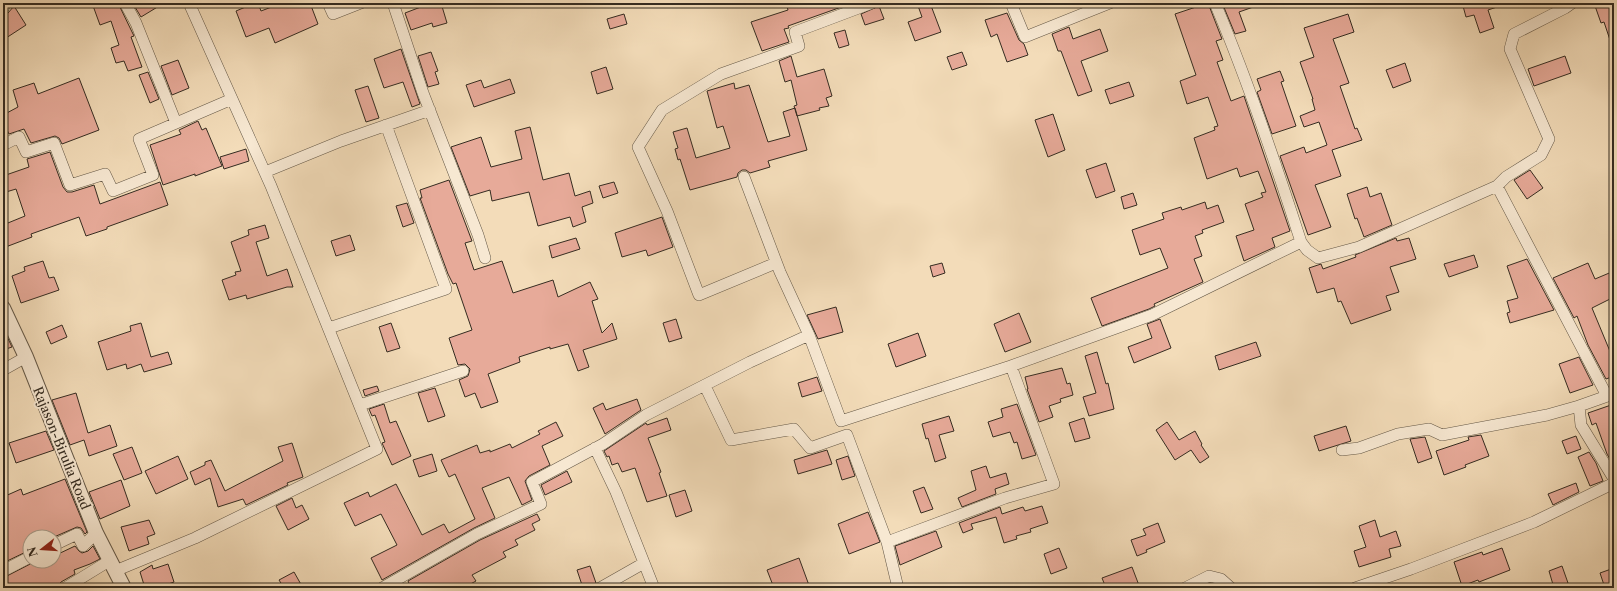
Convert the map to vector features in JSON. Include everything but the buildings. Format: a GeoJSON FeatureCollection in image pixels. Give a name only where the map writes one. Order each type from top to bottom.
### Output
{"type":"FeatureCollection","features":[{"type":"Feature","properties":{"kind":"street"},"geometry":{"type":"LineString","coordinates":[[125,3],[136,23],[176,123]]}},
{"type":"Feature","properties":{"kind":"street"},"geometry":{"type":"LineString","coordinates":[[65,588],[112,566],[195,538],[377,449],[265,172],[189,3]]}},
{"type":"Feature","properties":{"kind":"street"},"geometry":{"type":"LineString","coordinates":[[328,3],[333,14],[361,3]]}},
{"type":"Feature","properties":{"kind":"street"},"geometry":{"type":"LineString","coordinates":[[393,3],[430,110],[478,235],[485,258]]}},
{"type":"Feature","properties":{"kind":"street"},"geometry":{"type":"LineString","coordinates":[[776,263],[699,295],[667,211],[638,147],[662,110],[721,74],[799,46],[795,32],[872,3]]}},
{"type":"Feature","properties":{"kind":"street"},"geometry":{"type":"LineString","coordinates":[[1011,3],[1025,37],[1110,3]]}},
{"type":"Feature","properties":{"kind":"street"},"geometry":{"type":"LineString","coordinates":[[1215,3],[1238,57],[1269,144],[1301,242],[1307,250],[1318,258],[1358,247],[1498,186],[1506,177],[1541,155],[1549,139],[1510,50],[1514,34],[1572,3]]}},
{"type":"Feature","properties":{"kind":"street"},"geometry":{"type":"LineString","coordinates":[[3,145],[19,137],[26,152],[54,143],[70,185],[105,174],[113,191],[153,175],[139,139],[232,99]]}},
{"type":"Feature","properties":{"kind":"street"},"geometry":{"type":"LineString","coordinates":[[265,172],[340,141],[430,110]]}},
{"type":"Feature","properties":{"kind":"street"},"geometry":{"type":"LineString","coordinates":[[329,328],[446,289],[386,125]]}},
{"type":"Feature","properties":{"kind":"street"},"geometry":{"type":"LineString","coordinates":[[744,177],[776,263],[809,335],[847,435],[887,542],[898,588]]}},
{"type":"Feature","properties":{"kind":"street"},"geometry":{"type":"LineString","coordinates":[[1342,450],[1359,448],[1398,434],[1429,429],[1442,435],[1547,415],[1611,395],[1498,186]]}},
{"type":"Feature","properties":{"kind":"street"},"geometry":{"type":"LineString","coordinates":[[841,421],[1011,366],[1152,314],[1301,242]]}},
{"type":"Feature","properties":{"kind":"street","name":"Rajason-Birulia Road"},"geometry":{"type":"LineString","coordinates":[[3,308],[26,358],[96,533],[124,588]]}},
{"type":"Feature","properties":{"kind":"street"},"geometry":{"type":"LineString","coordinates":[[382,588],[477,534],[541,504],[532,482],[595,448],[646,415],[809,335]]}},
{"type":"Feature","properties":{"kind":"street"},"geometry":{"type":"LineString","coordinates":[[3,370],[26,358]]}},
{"type":"Feature","properties":{"kind":"street"},"geometry":{"type":"LineString","coordinates":[[887,542],[1004,498],[1054,484],[1011,366]]}},
{"type":"Feature","properties":{"kind":"street"},"geometry":{"type":"LineString","coordinates":[[360,405],[463,371]]}},
{"type":"Feature","properties":{"kind":"street"},"geometry":{"type":"LineString","coordinates":[[705,386],[731,440],[794,429],[810,448],[847,435]]}},
{"type":"Feature","properties":{"kind":"street"},"geometry":{"type":"LineString","coordinates":[[1579,406],[1581,425],[1614,478]]}},
{"type":"Feature","properties":{"kind":"street"},"geometry":{"type":"LineString","coordinates":[[595,448],[616,492],[654,588]]}},
{"type":"Feature","properties":{"kind":"street"},"geometry":{"type":"LineString","coordinates":[[1355,588],[1411,569],[1534,522],[1614,483]]}},
{"type":"Feature","properties":{"kind":"street"},"geometry":{"type":"LineString","coordinates":[[62,542],[78,534],[83,546],[96,533]]}},
{"type":"Feature","properties":{"kind":"street"},"geometry":{"type":"LineString","coordinates":[[3,571],[22,561]]}},
{"type":"Feature","properties":{"kind":"street"},"geometry":{"type":"LineString","coordinates":[[600,588],[644,563]]}},
{"type":"Feature","properties":{"kind":"street"},"geometry":{"type":"LineString","coordinates":[[1185,588],[1209,576],[1221,580],[1230,588]]}}]}
